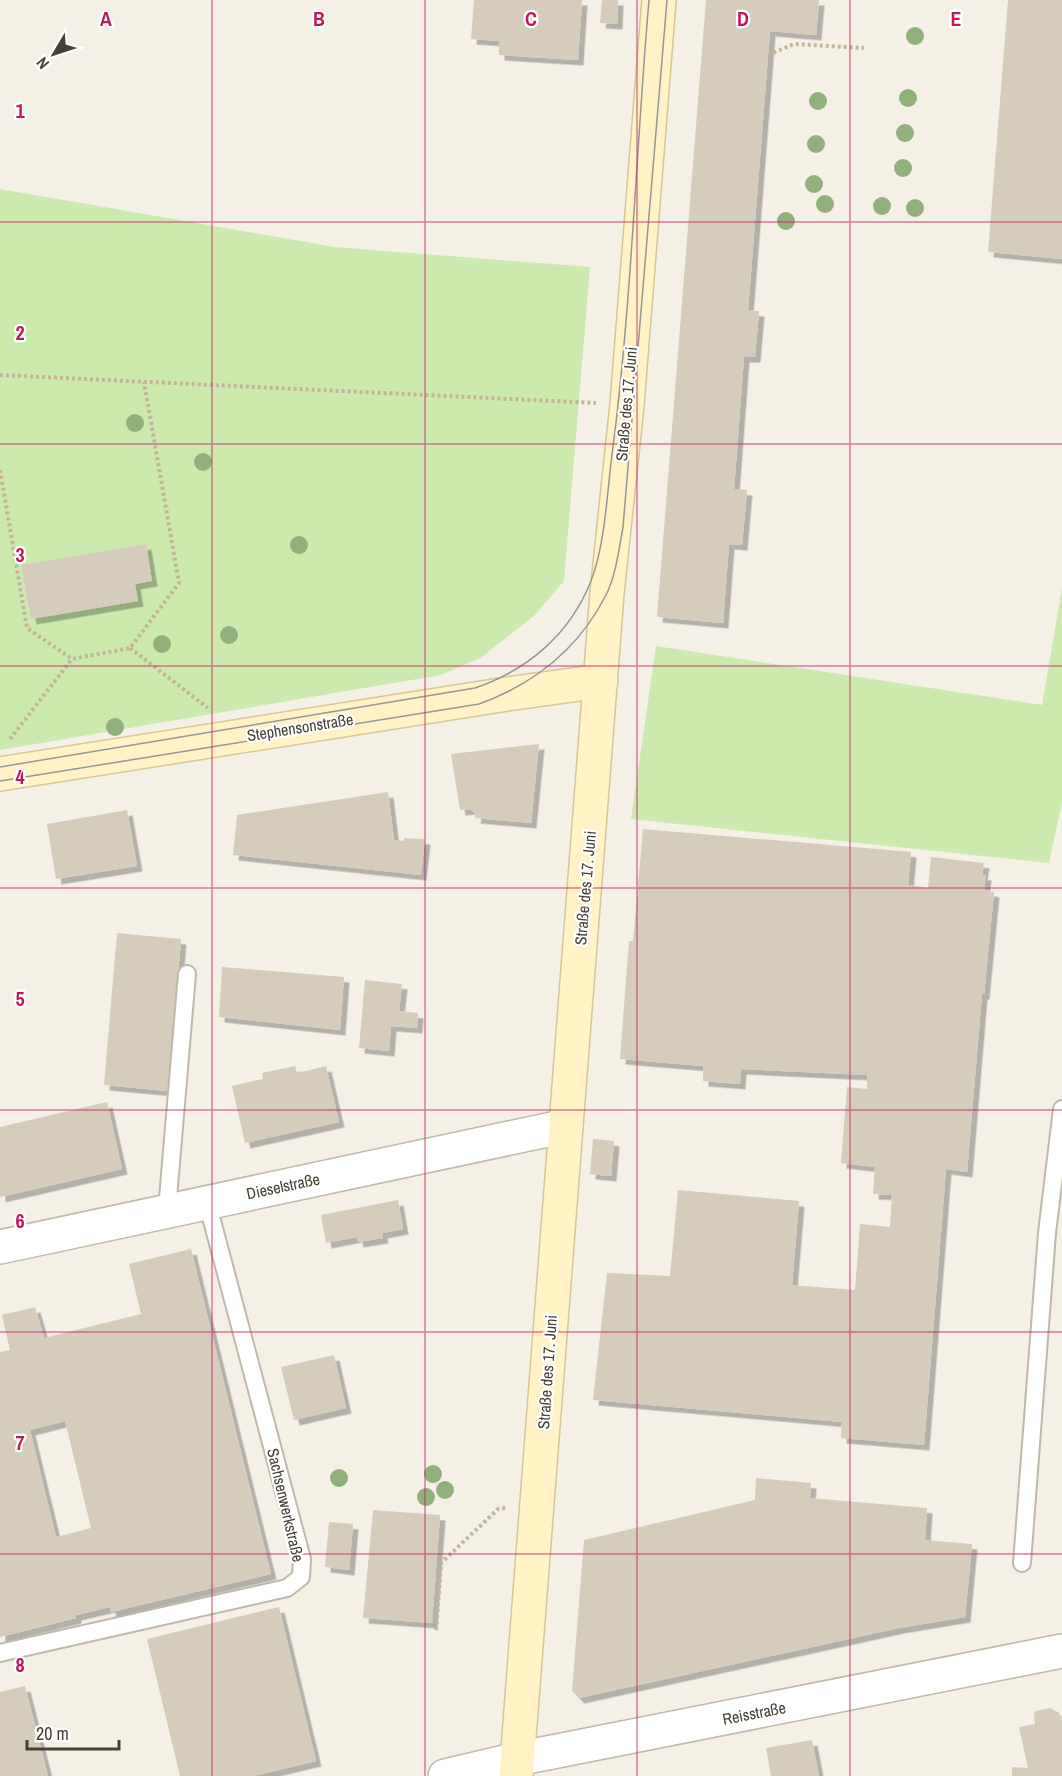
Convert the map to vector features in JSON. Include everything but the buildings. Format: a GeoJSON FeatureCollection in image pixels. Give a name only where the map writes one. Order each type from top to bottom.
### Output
{"type":"FeatureCollection","features":[{"type":"Feature","properties":{"kind":"street","name":"Straße des 17. Juni"},"geometry":{"type":"LineString","coordinates":[[517,1767],[607,593],[627,405],[659,0]]}},
{"type":"Feature","properties":{"kind":"street","name":"Stephensonstraße"},"geometry":{"type":"LineString","coordinates":[[0,774],[601,681]]}},
{"type":"Feature","properties":{"kind":"street","name":"Dieselstraße"},"geometry":{"type":"LineString","coordinates":[[0,1247],[566,1126]]}},
{"type":"Feature","properties":{"kind":"street","name":"Reisstraße"},"geometry":{"type":"LineString","coordinates":[[445,1776],[517,1767],[1062,1651]]}},
{"type":"Feature","properties":{"kind":"lane"},"geometry":{"type":"LineString","coordinates":[[167,1210],[187,974]]}},
{"type":"Feature","properties":{"kind":"lane"},"geometry":{"type":"LineString","coordinates":[[1022,1563],[1047,1233],[1062,1109]]}},
{"type":"Feature","properties":{"kind":"lane","name":"Sachsenwerkstraße"},"geometry":{"type":"LineString","coordinates":[[0,1653],[287,1588],[301,1577],[302,1559],[207,1202]]}},
{"type":"Feature","properties":{"kind":"path"},"geometry":{"type":"LineString","coordinates":[[768,55],[794,44],[864,48]]}},
{"type":"Feature","properties":{"kind":"path"},"geometry":{"type":"LineString","coordinates":[[0,375],[627,405]]}},
{"type":"Feature","properties":{"kind":"path"},"geometry":{"type":"LineString","coordinates":[[7,743],[72,659],[130,648],[178,583],[144,382]]}},
{"type":"Feature","properties":{"kind":"path"},"geometry":{"type":"LineString","coordinates":[[0,470],[27,628],[72,659]]}},
{"type":"Feature","properties":{"kind":"path"},"geometry":{"type":"LineString","coordinates":[[130,648],[244,735]]}},
{"type":"Feature","properties":{"kind":"path"},"geometry":{"type":"LineString","coordinates":[[436,1630],[441,1563],[498,1509],[537,1507]]}},
{"type":"Feature","properties":{"kind":"green space"},"geometry":{"type":"Polygon","coordinates":[[[0,189],[335,247],[590,267],[564,581],[535,615],[482,657],[441,675],[0,750],[0,189]]]}},
{"type":"Feature","properties":{"kind":"green space"},"geometry":{"type":"Polygon","coordinates":[[[1062,588],[1062,802],[1049,863],[631,819],[656,646],[1042,705],[1062,588]]]}},
{"type":"Feature","properties":{"kind":"tram line"},"geometry":{"type":"LineString","coordinates":[[0,767],[475,688],[513,671],[545,648],[559,633],[571,618],[591,581],[603,533],[625,336],[649,0]]}},
{"type":"Feature","properties":{"kind":"tram line"},"geometry":{"type":"LineString","coordinates":[[0,781],[479,704],[499,696],[536,675],[568,648],[582,632],[606,595],[617,562],[623,527],[667,0]]}}]}
